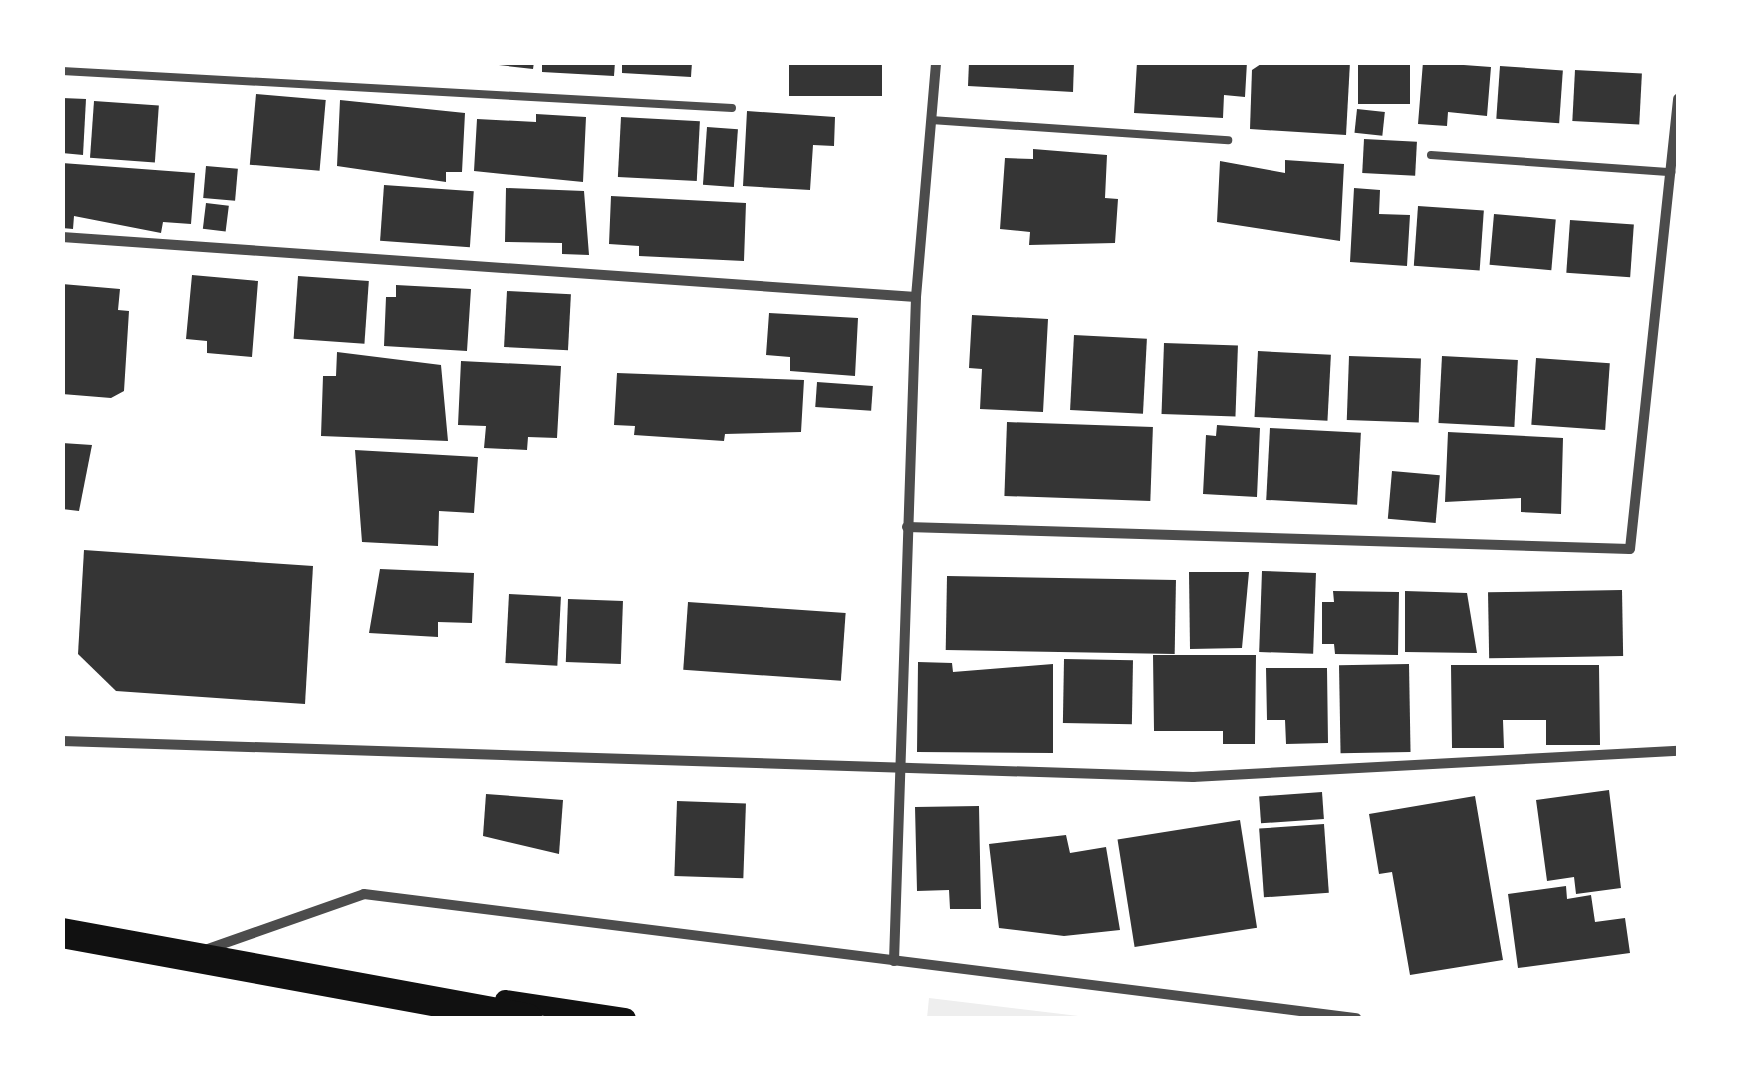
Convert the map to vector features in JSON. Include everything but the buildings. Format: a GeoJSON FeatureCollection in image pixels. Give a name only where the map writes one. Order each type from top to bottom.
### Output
{"type":"FeatureCollection","features":[{"type":"Feature","properties":{"kind":"highway"},"geometry":{"type":"LineString","coordinates":[[62,933],[527,1018]]}},
{"type":"Feature","properties":{"kind":"main road"},"geometry":{"type":"LineString","coordinates":[[62,933],[626,1018]]}},
{"type":"Feature","properties":{"kind":"street"},"geometry":{"type":"LineString","coordinates":[[894,961],[897,774],[916,297],[936,62]]}},
{"type":"Feature","properties":{"kind":"street"},"geometry":{"type":"LineString","coordinates":[[907,527],[1630,549],[1678,99]]}},
{"type":"Feature","properties":{"kind":"street"},"geometry":{"type":"LineString","coordinates":[[62,237],[916,297]]}},
{"type":"Feature","properties":{"kind":"street"},"geometry":{"type":"LineString","coordinates":[[62,741],[897,774],[1193,777],[1678,751]]}},
{"type":"Feature","properties":{"kind":"street"},"geometry":{"type":"LineString","coordinates":[[198,953],[364,894],[1356,1018]]}},
{"type":"Feature","properties":{"kind":"lane"},"geometry":{"type":"LineString","coordinates":[[62,71],[732,108]]}},
{"type":"Feature","properties":{"kind":"lane"},"geometry":{"type":"LineString","coordinates":[[931,120],[1228,140]]}},
{"type":"Feature","properties":{"kind":"lane"},"geometry":{"type":"LineString","coordinates":[[1431,155],[1671,172]]}},
{"type":"Feature","properties":{"kind":"shaded area"},"geometry":{"type":"Polygon","coordinates":[[[929,998],[1095,1018],[927,1018],[929,998]]]}}]}
